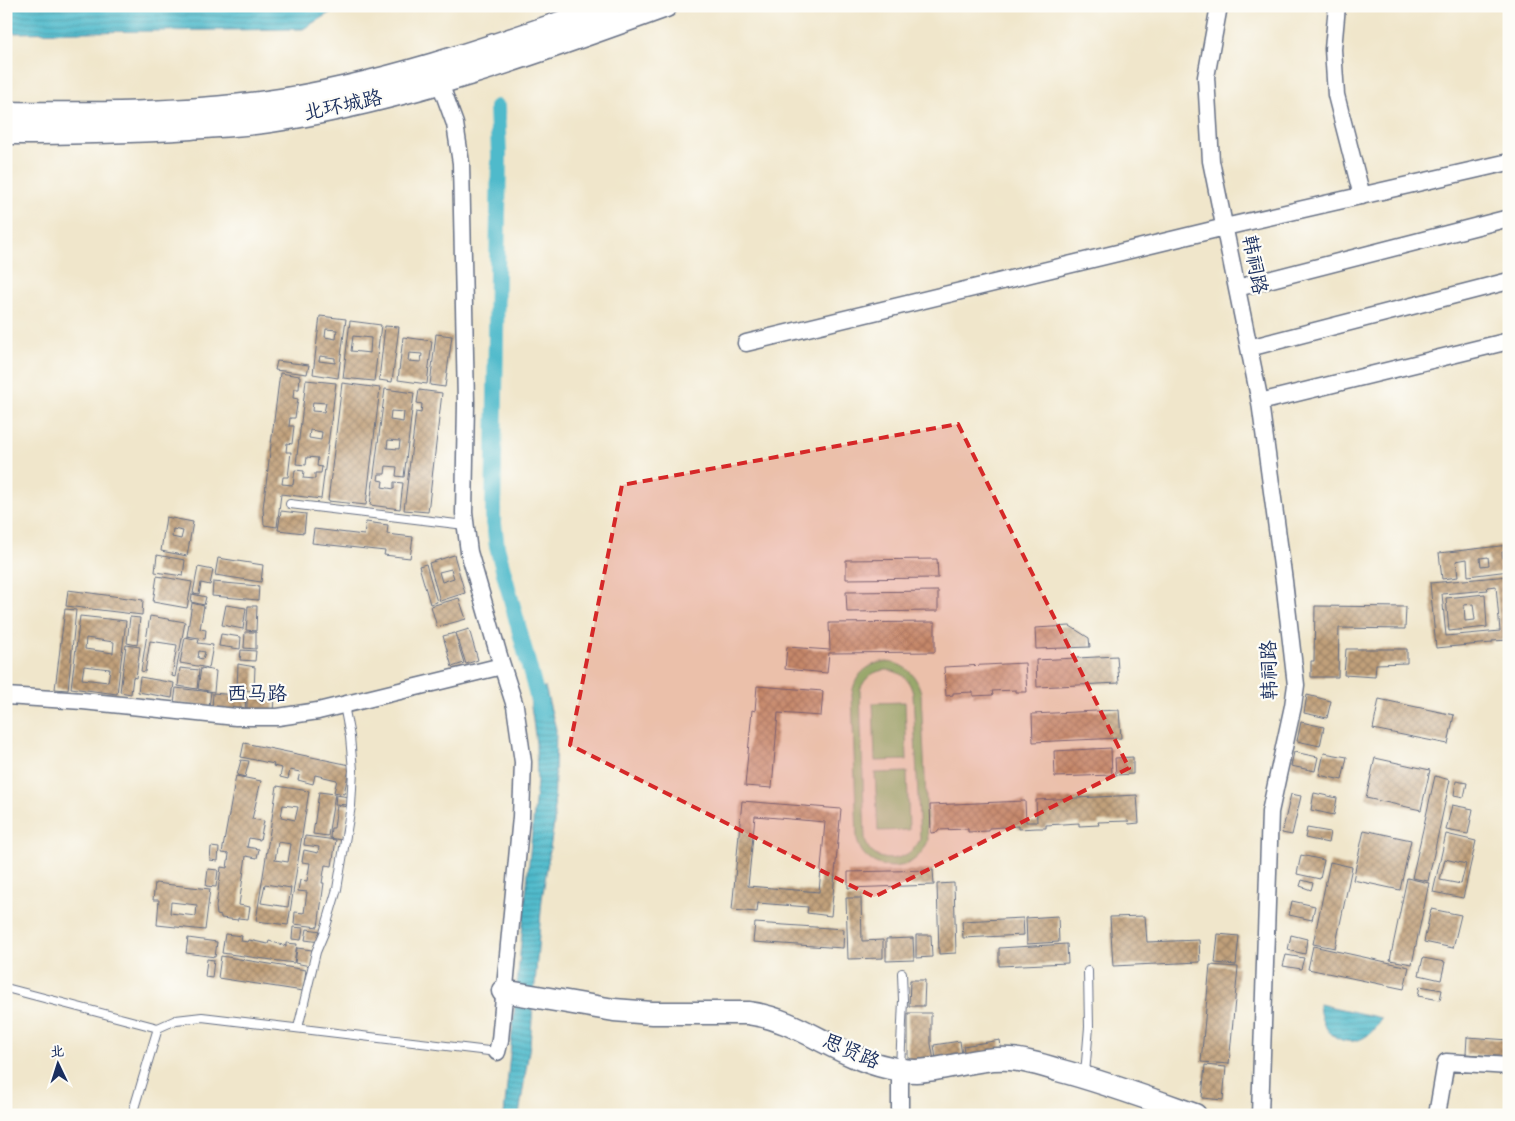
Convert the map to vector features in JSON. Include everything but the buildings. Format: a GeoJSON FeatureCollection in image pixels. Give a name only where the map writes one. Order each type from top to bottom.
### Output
{"type":"FeatureCollection","features":[{"type":"Feature","properties":{"kind":"main road","name":"北环城路"},"geometry":{"type":"LineString","coordinates":[[6,114],[208,108],[275,100],[368,82],[450,60],[609,6]]}},
{"type":"Feature","properties":{"kind":"main road","name":"北环城路"},"geometry":{"type":"LineString","coordinates":[[6,133],[150,131],[270,121],[372,100],[440,83],[496,66],[666,6]]}},
{"type":"Feature","properties":{"kind":"main road","name":"思贤路"},"geometry":{"type":"LineString","coordinates":[[507,992],[614,1010],[761,1015],[791,1025],[862,1060],[885,1067],[916,1071],[1000,1059],[1024,1061],[1085,1077],[1195,1115]]}},
{"type":"Feature","properties":{"kind":"street","name":"韩祠路"},"geometry":{"type":"LineString","coordinates":[[1219,6],[1206,77],[1211,161],[1260,402],[1296,685],[1270,812],[1260,1115]]}},
{"type":"Feature","properties":{"kind":"street"},"geometry":{"type":"LineString","coordinates":[[1337,6],[1333,49],[1336,95],[1362,196]]}},
{"type":"Feature","properties":{"kind":"street"},"geometry":{"type":"LineString","coordinates":[[440,83],[455,124],[461,163],[466,403],[465,525],[469,552],[515,706],[523,762],[507,992],[497,1052]]}},
{"type":"Feature","properties":{"kind":"street"},"geometry":{"type":"LineString","coordinates":[[746,343],[1509,162]]}},
{"type":"Feature","properties":{"kind":"street"},"geometry":{"type":"LineString","coordinates":[[1237,288],[1509,218]]}},
{"type":"Feature","properties":{"kind":"street"},"geometry":{"type":"LineString","coordinates":[[1249,348],[1509,281]]}},
{"type":"Feature","properties":{"kind":"street"},"geometry":{"type":"LineString","coordinates":[[1260,402],[1509,341]]}},
{"type":"Feature","properties":{"kind":"street","name":"西马路"},"geometry":{"type":"LineString","coordinates":[[6,696],[83,701],[257,718],[298,715],[502,666]]}},
{"type":"Feature","properties":{"kind":"street"},"geometry":{"type":"LineString","coordinates":[[1436,1115],[1446,1062],[1509,1066]]}},
{"type":"Feature","properties":{"kind":"street"},"geometry":{"type":"LineString","coordinates":[[900,1069],[900,1115]]}},
{"type":"Feature","properties":{"kind":"lane"},"geometry":{"type":"LineString","coordinates":[[290,504],[465,525]]}},
{"type":"Feature","properties":{"kind":"lane"},"geometry":{"type":"LineString","coordinates":[[298,1028],[316,952],[324,933],[337,889],[352,806],[353,770],[350,736],[344,705]]}},
{"type":"Feature","properties":{"kind":"lane"},"geometry":{"type":"LineString","coordinates":[[1085,1077],[1089,1027],[1088,971]]}},
{"type":"Feature","properties":{"kind":"lane"},"geometry":{"type":"LineString","coordinates":[[900,1069],[903,1000],[902,973]]}},
{"type":"Feature","properties":{"kind":"lane"},"geometry":{"type":"LineString","coordinates":[[6,988],[158,1028],[176,1020],[194,1017],[497,1052]]}},
{"type":"Feature","properties":{"kind":"lane"},"geometry":{"type":"LineString","coordinates":[[132,1115],[158,1028]]}},
{"type":"Feature","properties":{"kind":"highlighted area"},"geometry":{"type":"Polygon","coordinates":[[[958,424],[1129,768],[874,897],[570,745],[622,485],[958,424]]]}},
{"type":"Feature","properties":{"kind":"green space"},"geometry":{"type":"Polygon","coordinates":[[[889,662],[907,669],[916,679],[921,693],[928,841],[914,860],[894,867],[878,864],[870,860],[864,854],[857,839],[852,695],[857,678],[864,670],[875,664],[889,662]],[[888,670],[874,673],[867,678],[860,690],[865,838],[868,847],[874,854],[890,859],[908,853],[920,839],[913,694],[905,678],[888,670]]]}},
{"type":"Feature","properties":{"kind":"green space"},"geometry":{"type":"Polygon","coordinates":[[[905,702],[907,760],[875,761],[873,703],[905,702]]]}},
{"type":"Feature","properties":{"kind":"green space"},"geometry":{"type":"Polygon","coordinates":[[[907,772],[909,830],[878,831],[875,773],[907,772]]]}},
{"type":"Feature","properties":{"kind":"water"},"geometry":{"type":"Polygon","coordinates":[[[6,6],[341,6],[303,29],[6,33],[6,6]]]}},
{"type":"Feature","properties":{"kind":"water"},"geometry":{"type":"Polygon","coordinates":[[[545,687],[556,729],[554,823],[542,899],[530,1044],[519,1115],[504,1115],[537,782],[536,743],[529,691],[545,687]]]}},
{"type":"Feature","properties":{"kind":"water"},"geometry":{"type":"Polygon","coordinates":[[[1319,1004],[1381,1018],[1374,1030],[1364,1037],[1354,1041],[1344,1041],[1335,1037],[1327,1029],[1319,1004]]]}},
{"type":"Feature","properties":{"kind":"waterway"},"geometry":{"type":"LineString","coordinates":[[497,107],[499,155],[493,516],[497,547],[541,711]]}}]}
